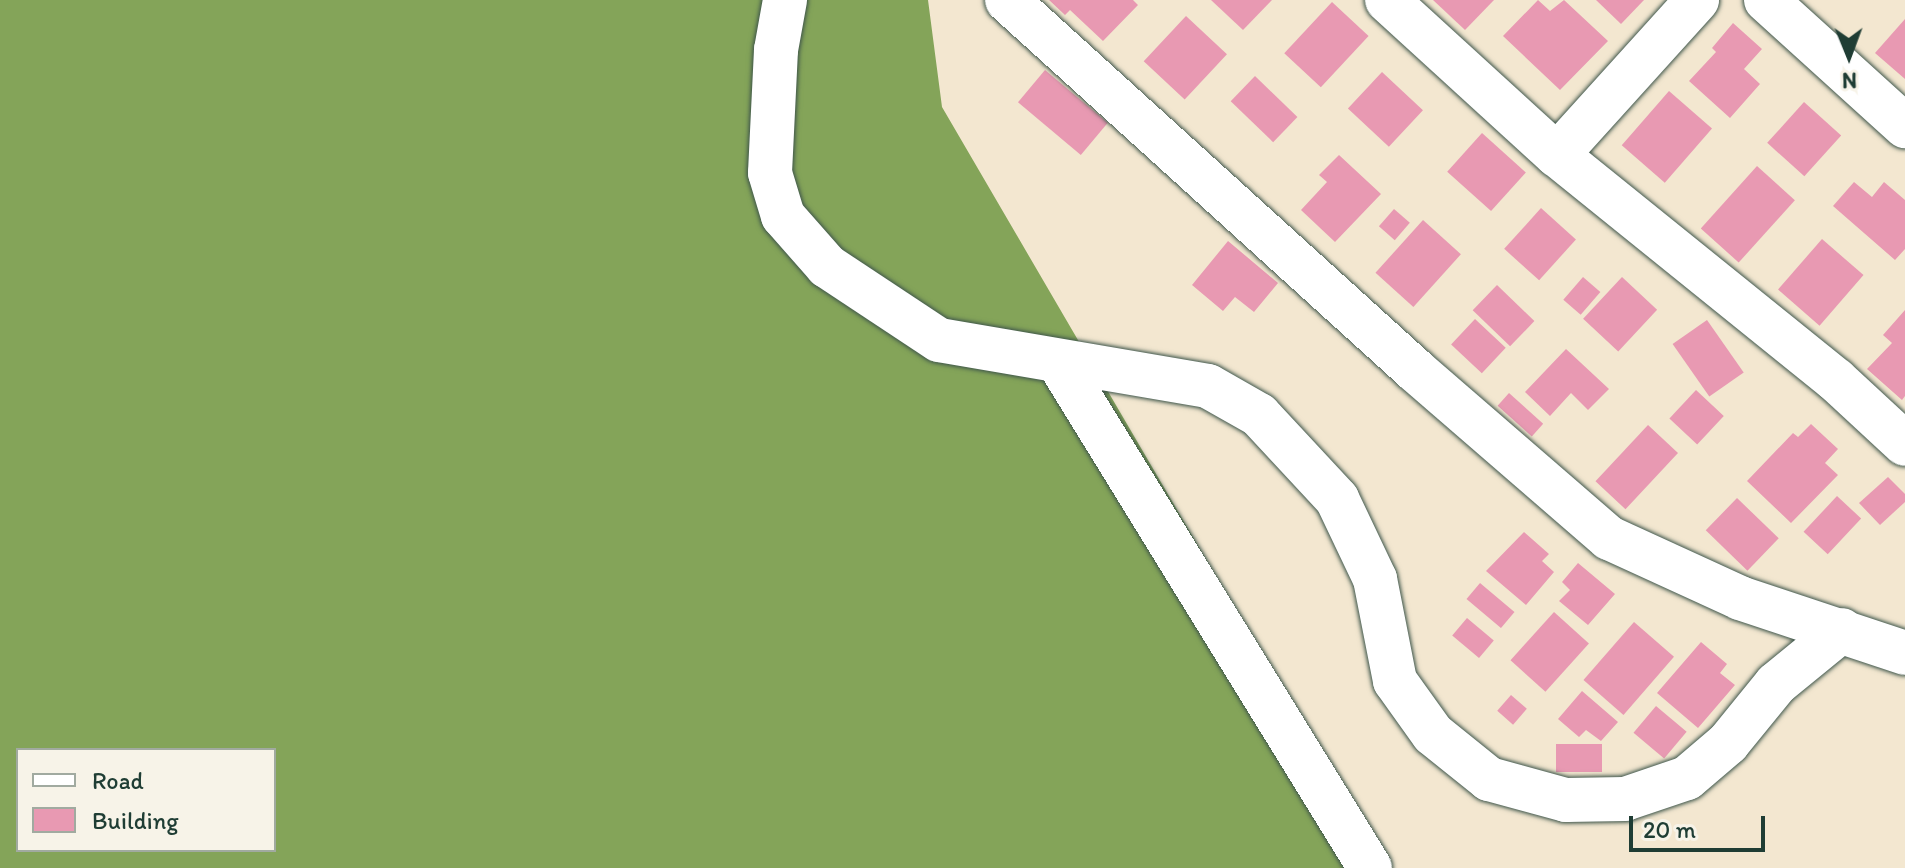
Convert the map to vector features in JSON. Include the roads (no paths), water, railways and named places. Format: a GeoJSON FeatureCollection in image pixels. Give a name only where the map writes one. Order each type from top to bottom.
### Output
{"type":"FeatureCollection","features":[{"type":"Feature","properties":{"kind":"street"},"geometry":{"type":"LineString","coordinates":[[785,0],[776,50],[770,173],[783,216],[827,266],[939,340],[1059,363],[1208,386],[1259,415],[1337,499],[1375,579],[1395,681],[1433,734],[1489,779],[1566,800],[1625,799],[1687,778],[1728,743],[1776,684],[1842,630]]}},
{"type":"Feature","properties":{"kind":"street"},"geometry":{"type":"LineString","coordinates":[[1007,0],[1404,360],[1609,538],[1740,598],[1905,653]]}},
{"type":"Feature","properties":{"kind":"street"},"geometry":{"type":"LineString","coordinates":[[1387,0],[1557,155],[1836,380],[1905,444]]}},
{"type":"Feature","properties":{"kind":"street"},"geometry":{"type":"LineString","coordinates":[[1557,155],[1697,0]]}},
{"type":"Feature","properties":{"kind":"street"},"geometry":{"type":"LineString","coordinates":[[1766,0],[1905,126]]}},
{"type":"Feature","properties":{"kind":"street"},"geometry":{"type":"LineString","coordinates":[[1059,363],[1370,868]]}}]}
